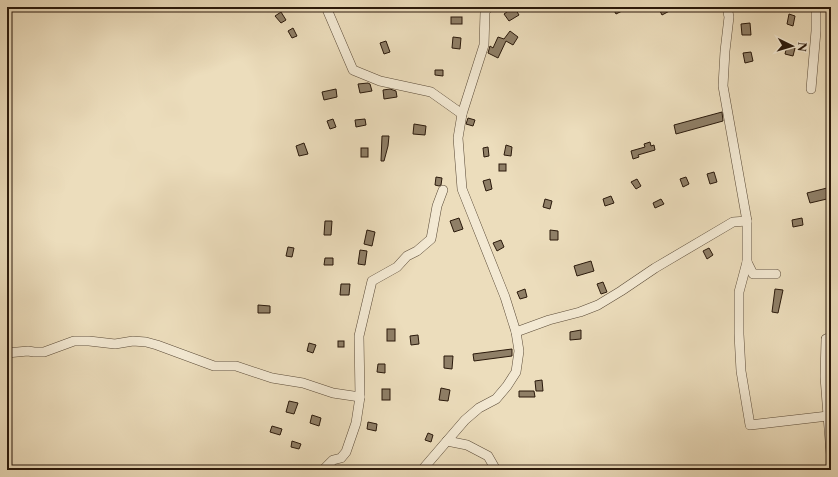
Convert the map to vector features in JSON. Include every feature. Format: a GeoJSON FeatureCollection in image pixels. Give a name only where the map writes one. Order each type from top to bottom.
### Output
{"type":"FeatureCollection","features":[{"type":"Feature","properties":{"kind":"street"},"geometry":{"type":"LineString","coordinates":[[326,7],[353,70],[380,81],[431,92],[462,114]]}},
{"type":"Feature","properties":{"kind":"street"},"geometry":{"type":"LineString","coordinates":[[422,470],[465,420],[480,408],[496,399],[507,386],[516,372],[519,351],[516,332],[505,297],[462,189],[458,138],[462,114],[484,45],[485,12],[488,7]]}},
{"type":"Feature","properties":{"kind":"street"},"geometry":{"type":"LineString","coordinates":[[726,7],[729,17],[723,86],[747,221],[747,262],[739,292],[738,334],[741,371],[750,425],[828,416]]}},
{"type":"Feature","properties":{"kind":"street"},"geometry":{"type":"LineString","coordinates":[[811,89],[816,31],[816,7]]}},
{"type":"Feature","properties":{"kind":"street"},"geometry":{"type":"LineString","coordinates":[[323,470],[333,460],[341,458],[346,452],[356,423],[360,397],[359,336],[372,281],[397,267],[407,256],[417,251],[431,239],[437,206],[443,190]]}},
{"type":"Feature","properties":{"kind":"street"},"geometry":{"type":"LineString","coordinates":[[516,332],[549,320],[580,312],[598,304],[733,222],[747,221]]}},
{"type":"Feature","properties":{"kind":"street"},"geometry":{"type":"LineString","coordinates":[[747,262],[753,274],[776,274]]}},
{"type":"Feature","properties":{"kind":"street"},"geometry":{"type":"LineString","coordinates":[[831,337],[826,339],[825,377],[831,454]]}},
{"type":"Feature","properties":{"kind":"street"},"geometry":{"type":"LineString","coordinates":[[7,353],[28,351],[44,352],[74,341],[115,344],[133,341],[146,342],[214,366],[236,366],[272,378],[303,384],[334,393],[360,397]]}},
{"type":"Feature","properties":{"kind":"street"},"geometry":{"type":"LineString","coordinates":[[447,441],[467,445],[488,456],[496,470]]}},
{"type":"Feature","properties":{"kind":"building"},"geometry":{"type":"Polygon","coordinates":[[[514,7],[519,15],[509,21],[504,14],[514,7]]]}},
{"type":"Feature","properties":{"kind":"building"},"geometry":{"type":"Polygon","coordinates":[[[612,7],[630,7],[616,14],[612,7]]]}},
{"type":"Feature","properties":{"kind":"building"},"geometry":{"type":"Polygon","coordinates":[[[663,7],[677,7],[662,15],[659,9],[663,7]]]}},
{"type":"Feature","properties":{"kind":"building"},"geometry":{"type":"Polygon","coordinates":[[[281,12],[286,20],[281,23],[275,16],[281,12]]]}},
{"type":"Feature","properties":{"kind":"building"},"geometry":{"type":"Polygon","coordinates":[[[789,14],[795,16],[793,26],[787,24],[789,14]]]}},
{"type":"Feature","properties":{"kind":"building"},"geometry":{"type":"Polygon","coordinates":[[[451,17],[462,17],[462,24],[451,24],[451,17]]]}},
{"type":"Feature","properties":{"kind":"building"},"geometry":{"type":"Polygon","coordinates":[[[750,23],[751,35],[742,35],[741,24],[750,23]]]}},
{"type":"Feature","properties":{"kind":"building"},"geometry":{"type":"Polygon","coordinates":[[[293,28],[297,36],[292,38],[288,31],[293,28]]]}},
{"type":"Feature","properties":{"kind":"building"},"geometry":{"type":"Polygon","coordinates":[[[510,31],[518,37],[513,45],[506,41],[498,58],[488,53],[490,46],[493,48],[498,37],[504,39],[510,31]]]}},
{"type":"Feature","properties":{"kind":"building"},"geometry":{"type":"Polygon","coordinates":[[[453,37],[461,38],[460,49],[452,48],[453,37]]]}},
{"type":"Feature","properties":{"kind":"building"},"geometry":{"type":"Polygon","coordinates":[[[386,41],[390,52],[384,54],[380,43],[386,41]]]}},
{"type":"Feature","properties":{"kind":"building"},"geometry":{"type":"Polygon","coordinates":[[[787,46],[795,48],[793,56],[785,54],[787,46]]]}},
{"type":"Feature","properties":{"kind":"building"},"geometry":{"type":"Polygon","coordinates":[[[751,52],[753,61],[745,63],[743,53],[751,52]]]}},
{"type":"Feature","properties":{"kind":"building"},"geometry":{"type":"Polygon","coordinates":[[[435,70],[443,70],[443,76],[435,75],[435,70]]]}},
{"type":"Feature","properties":{"kind":"building"},"geometry":{"type":"Polygon","coordinates":[[[358,84],[370,84],[372,91],[360,93],[358,84]]]}},
{"type":"Feature","properties":{"kind":"building"},"geometry":{"type":"Polygon","coordinates":[[[336,89],[337,97],[324,100],[322,92],[336,89]]]}},
{"type":"Feature","properties":{"kind":"building"},"geometry":{"type":"Polygon","coordinates":[[[390,89],[396,91],[397,97],[384,99],[383,90],[390,89]]]}},
{"type":"Feature","properties":{"kind":"building"},"geometry":{"type":"Polygon","coordinates":[[[722,112],[723,121],[676,134],[674,125],[722,112]]]}},
{"type":"Feature","properties":{"kind":"building"},"geometry":{"type":"Polygon","coordinates":[[[468,118],[475,120],[473,126],[466,124],[468,118]]]}},
{"type":"Feature","properties":{"kind":"building"},"geometry":{"type":"Polygon","coordinates":[[[333,119],[336,127],[330,129],[327,121],[333,119]]]}},
{"type":"Feature","properties":{"kind":"building"},"geometry":{"type":"Polygon","coordinates":[[[365,119],[366,125],[356,127],[355,120],[365,119]]]}},
{"type":"Feature","properties":{"kind":"building"},"geometry":{"type":"Polygon","coordinates":[[[414,124],[426,126],[425,135],[413,134],[414,124]]]}},
{"type":"Feature","properties":{"kind":"building"},"geometry":{"type":"Polygon","coordinates":[[[382,136],[389,136],[384,161],[381,161],[382,136]]]}},
{"type":"Feature","properties":{"kind":"building"},"geometry":{"type":"Polygon","coordinates":[[[650,142],[651,146],[654,145],[655,150],[638,155],[639,157],[633,159],[631,151],[645,147],[644,144],[650,142]]]}},
{"type":"Feature","properties":{"kind":"building"},"geometry":{"type":"Polygon","coordinates":[[[304,143],[308,154],[299,156],[296,146],[304,143]]]}},
{"type":"Feature","properties":{"kind":"building"},"geometry":{"type":"Polygon","coordinates":[[[506,145],[512,147],[511,156],[504,155],[506,145]]]}},
{"type":"Feature","properties":{"kind":"building"},"geometry":{"type":"Polygon","coordinates":[[[488,147],[489,156],[484,157],[483,148],[488,147]]]}},
{"type":"Feature","properties":{"kind":"building"},"geometry":{"type":"Polygon","coordinates":[[[361,148],[368,148],[368,157],[361,157],[361,148]]]}},
{"type":"Feature","properties":{"kind":"building"},"geometry":{"type":"Polygon","coordinates":[[[499,164],[506,164],[506,171],[499,171],[499,164]]]}},
{"type":"Feature","properties":{"kind":"building"},"geometry":{"type":"Polygon","coordinates":[[[714,172],[717,182],[710,184],[707,174],[714,172]]]}},
{"type":"Feature","properties":{"kind":"building"},"geometry":{"type":"Polygon","coordinates":[[[436,177],[442,178],[441,185],[439,186],[435,185],[436,177]]]}},
{"type":"Feature","properties":{"kind":"building"},"geometry":{"type":"Polygon","coordinates":[[[686,177],[689,184],[683,187],[680,179],[686,177]]]}},
{"type":"Feature","properties":{"kind":"building"},"geometry":{"type":"Polygon","coordinates":[[[490,179],[492,189],[486,191],[483,181],[490,179]]]}},
{"type":"Feature","properties":{"kind":"building"},"geometry":{"type":"Polygon","coordinates":[[[637,179],[641,186],[636,189],[631,182],[637,179]]]}},
{"type":"Feature","properties":{"kind":"building"},"geometry":{"type":"Polygon","coordinates":[[[831,187],[831,198],[810,203],[807,193],[831,187]]]}},
{"type":"Feature","properties":{"kind":"building"},"geometry":{"type":"Polygon","coordinates":[[[611,196],[614,203],[605,206],[603,199],[611,196]]]}},
{"type":"Feature","properties":{"kind":"building"},"geometry":{"type":"Polygon","coordinates":[[[545,199],[552,201],[550,209],[543,207],[545,199]]]}},
{"type":"Feature","properties":{"kind":"building"},"geometry":{"type":"Polygon","coordinates":[[[661,199],[664,204],[655,208],[653,203],[661,199]]]}},
{"type":"Feature","properties":{"kind":"building"},"geometry":{"type":"Polygon","coordinates":[[[459,218],[463,229],[454,232],[450,221],[459,218]]]}},
{"type":"Feature","properties":{"kind":"building"},"geometry":{"type":"Polygon","coordinates":[[[802,218],[803,225],[793,227],[792,220],[802,218]]]}},
{"type":"Feature","properties":{"kind":"building"},"geometry":{"type":"Polygon","coordinates":[[[325,221],[332,221],[331,235],[324,235],[325,221]]]}},
{"type":"Feature","properties":{"kind":"building"},"geometry":{"type":"Polygon","coordinates":[[[367,230],[375,232],[372,246],[364,244],[367,230]]]}},
{"type":"Feature","properties":{"kind":"building"},"geometry":{"type":"Polygon","coordinates":[[[550,230],[558,231],[558,240],[550,240],[550,230]]]}},
{"type":"Feature","properties":{"kind":"building"},"geometry":{"type":"Polygon","coordinates":[[[501,240],[504,247],[497,251],[493,243],[501,240]]]}},
{"type":"Feature","properties":{"kind":"building"},"geometry":{"type":"Polygon","coordinates":[[[288,247],[294,248],[292,257],[286,256],[288,247]]]}},
{"type":"Feature","properties":{"kind":"building"},"geometry":{"type":"Polygon","coordinates":[[[709,248],[713,255],[707,259],[703,251],[709,248]]]}},
{"type":"Feature","properties":{"kind":"building"},"geometry":{"type":"Polygon","coordinates":[[[360,250],[367,251],[365,265],[358,264],[360,250]]]}},
{"type":"Feature","properties":{"kind":"building"},"geometry":{"type":"Polygon","coordinates":[[[325,258],[333,258],[333,265],[324,265],[325,258]]]}},
{"type":"Feature","properties":{"kind":"building"},"geometry":{"type":"Polygon","coordinates":[[[591,261],[594,271],[577,276],[574,266],[591,261]]]}},
{"type":"Feature","properties":{"kind":"building"},"geometry":{"type":"Polygon","coordinates":[[[603,282],[607,292],[601,294],[597,284],[603,282]]]}},
{"type":"Feature","properties":{"kind":"building"},"geometry":{"type":"Polygon","coordinates":[[[341,284],[350,284],[349,295],[340,295],[341,284]]]}},
{"type":"Feature","properties":{"kind":"building"},"geometry":{"type":"Polygon","coordinates":[[[525,289],[527,297],[520,299],[517,292],[525,289]]]}},
{"type":"Feature","properties":{"kind":"building"},"geometry":{"type":"Polygon","coordinates":[[[775,289],[783,290],[778,313],[772,312],[775,289]]]}},
{"type":"Feature","properties":{"kind":"building"},"geometry":{"type":"Polygon","coordinates":[[[258,305],[270,306],[270,313],[258,313],[258,305]]]}},
{"type":"Feature","properties":{"kind":"building"},"geometry":{"type":"Polygon","coordinates":[[[387,329],[395,329],[395,341],[387,341],[387,329]]]}},
{"type":"Feature","properties":{"kind":"building"},"geometry":{"type":"Polygon","coordinates":[[[581,330],[581,339],[570,340],[570,332],[581,330]]]}},
{"type":"Feature","properties":{"kind":"building"},"geometry":{"type":"Polygon","coordinates":[[[418,335],[419,344],[411,345],[410,336],[418,335]]]}},
{"type":"Feature","properties":{"kind":"building"},"geometry":{"type":"Polygon","coordinates":[[[338,341],[344,341],[344,347],[338,347],[338,341]]]}},
{"type":"Feature","properties":{"kind":"building"},"geometry":{"type":"Polygon","coordinates":[[[309,343],[316,345],[313,353],[307,351],[309,343]]]}},
{"type":"Feature","properties":{"kind":"building"},"geometry":{"type":"Polygon","coordinates":[[[512,349],[512,356],[474,361],[473,354],[512,349]]]}},
{"type":"Feature","properties":{"kind":"building"},"geometry":{"type":"Polygon","coordinates":[[[444,356],[453,356],[452,369],[444,368],[444,356]]]}},
{"type":"Feature","properties":{"kind":"building"},"geometry":{"type":"Polygon","coordinates":[[[378,364],[385,364],[385,373],[377,372],[378,364]]]}},
{"type":"Feature","properties":{"kind":"building"},"geometry":{"type":"Polygon","coordinates":[[[542,380],[543,391],[536,391],[535,381],[542,380]]]}},
{"type":"Feature","properties":{"kind":"building"},"geometry":{"type":"Polygon","coordinates":[[[441,388],[450,390],[448,401],[439,400],[441,388]]]}},
{"type":"Feature","properties":{"kind":"building"},"geometry":{"type":"Polygon","coordinates":[[[382,389],[390,389],[390,400],[382,400],[382,389]]]}},
{"type":"Feature","properties":{"kind":"building"},"geometry":{"type":"Polygon","coordinates":[[[519,391],[534,391],[535,397],[519,397],[519,391]]]}},
{"type":"Feature","properties":{"kind":"building"},"geometry":{"type":"Polygon","coordinates":[[[289,401],[298,403],[294,414],[286,412],[289,401]]]}},
{"type":"Feature","properties":{"kind":"building"},"geometry":{"type":"Polygon","coordinates":[[[312,415],[321,418],[319,426],[310,423],[312,415]]]}},
{"type":"Feature","properties":{"kind":"building"},"geometry":{"type":"Polygon","coordinates":[[[368,422],[377,424],[376,431],[367,429],[368,422]]]}},
{"type":"Feature","properties":{"kind":"building"},"geometry":{"type":"Polygon","coordinates":[[[272,426],[282,429],[280,435],[270,432],[272,426]]]}},
{"type":"Feature","properties":{"kind":"building"},"geometry":{"type":"Polygon","coordinates":[[[428,433],[433,435],[431,442],[425,440],[428,433]]]}},
{"type":"Feature","properties":{"kind":"building"},"geometry":{"type":"Polygon","coordinates":[[[292,441],[301,444],[299,449],[291,447],[292,441]]]}}]}
